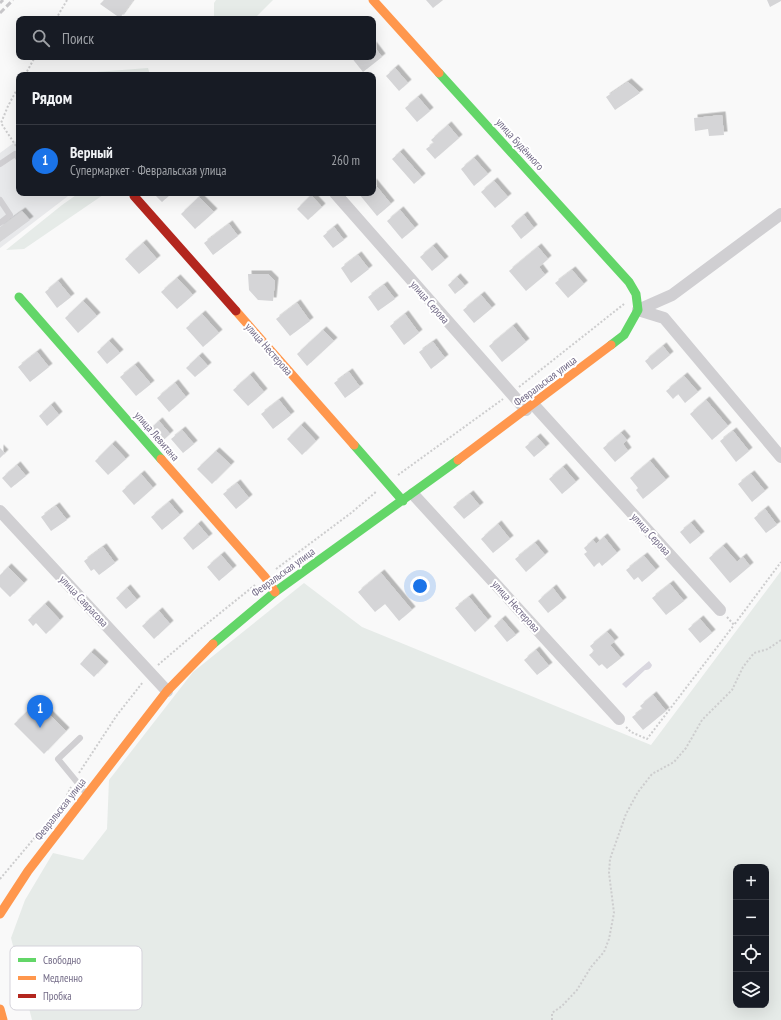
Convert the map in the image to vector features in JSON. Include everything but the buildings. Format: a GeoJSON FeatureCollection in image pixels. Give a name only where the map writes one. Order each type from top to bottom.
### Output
{"type":"FeatureCollection","features":[{"type":"Feature","properties":{"kind":"main road","name":"улица Будённого"},"geometry":{"type":"LineString","coordinates":[[373,0],[629,282],[636,294],[638,310]]}},
{"type":"Feature","properties":{"kind":"main road","name":"улица Нестерова"},"geometry":{"type":"LineString","coordinates":[[134,196],[403,501]]}},
{"type":"Feature","properties":{"kind":"main road","name":"улица Левитана"},"geometry":{"type":"LineString","coordinates":[[19,297],[265,577],[275,592]]}},
{"type":"Feature","properties":{"kind":"main road","name":"Февральская улица"},"geometry":{"type":"LineString","coordinates":[[1,910],[28,871],[167,692],[219,638],[275,592],[413,494],[624,335],[638,310]]}},
{"type":"Feature","properties":{"kind":"main road"},"geometry":{"type":"LineString","coordinates":[[0,1009],[3,1020]]}},
{"type":"Feature","properties":{"kind":"street","name":"улица Серова"},"geometry":{"type":"LineString","coordinates":[[338,196],[530,407],[720,610]]}},
{"type":"Feature","properties":{"kind":"street"},"geometry":{"type":"LineString","coordinates":[[638,310],[672,295],[781,214]]}},
{"type":"Feature","properties":{"kind":"street"},"geometry":{"type":"LineString","coordinates":[[638,310],[664,318],[781,457]]}},
{"type":"Feature","properties":{"kind":"street","name":"улица Нестерова"},"geometry":{"type":"LineString","coordinates":[[413,494],[619,719]]}},
{"type":"Feature","properties":{"kind":"street","name":"улица Саврасова"},"geometry":{"type":"LineString","coordinates":[[0,511],[167,692]]}},
{"type":"Feature","properties":{"kind":"lane"},"geometry":{"type":"LineString","coordinates":[[0,164],[16,156]]}},
{"type":"Feature","properties":{"kind":"lane"},"geometry":{"type":"LineString","coordinates":[[0,200],[10,215],[0,223]]}},
{"type":"Feature","properties":{"kind":"lane"},"geometry":{"type":"LineString","coordinates":[[80,738],[58,759],[88,794]]}},
{"type":"Feature","properties":{"kind":"path"},"geometry":{"type":"LineString","coordinates":[[58,16],[67,0]]}},
{"type":"Feature","properties":{"kind":"path"},"geometry":{"type":"LineString","coordinates":[[27,72],[33,60]]}},
{"type":"Feature","properties":{"kind":"path"},"geometry":{"type":"LineString","coordinates":[[16,91],[1,123],[16,146]]}},
{"type":"Feature","properties":{"kind":"path"},"geometry":{"type":"LineString","coordinates":[[619,719],[631,732],[647,739],[781,562]]}},
{"type":"Feature","properties":{"kind":"path"},"geometry":{"type":"LineString","coordinates":[[720,610],[734,625]]}},
{"type":"Feature","properties":{"kind":"path"},"geometry":{"type":"LineString","coordinates":[[552,1020],[552,1014],[577,990],[591,967],[604,952],[609,939],[614,913],[609,873],[610,859],[626,814],[638,792],[652,774],[674,762],[686,748],[702,720],[732,690],[743,667],[754,653],[768,649],[781,640]]}},
{"type":"Feature","properties":{"kind":"shaded area"},"geometry":{"type":"Polygon","coordinates":[[[216,0],[273,0],[257,16],[214,16],[214,3],[216,0]]]}},
{"type":"Feature","properties":{"kind":"shaded area"},"geometry":{"type":"Polygon","coordinates":[[[148,68],[149,72],[96,72],[148,68]]]}},
{"type":"Feature","properties":{"kind":"shaded area"},"geometry":{"type":"Polygon","coordinates":[[[16,141],[16,196],[68,196],[0,248],[0,153],[16,141]]]}},
{"type":"Feature","properties":{"kind":"shaded area"},"geometry":{"type":"Polygon","coordinates":[[[75,196],[102,196],[24,249],[6,250],[75,196]]]}},
{"type":"Feature","properties":{"kind":"shaded area"},"geometry":{"type":"Polygon","coordinates":[[[781,571],[781,1020],[32,1020],[29,1010],[142,1010],[142,946],[13,946],[11,938],[25,900],[53,853],[83,860],[107,829],[109,780],[193,672],[304,583],[362,627],[651,745],[781,571]]]}},
{"type":"Feature","properties":{"kind":"shaded area"},"geometry":{"type":"Polygon","coordinates":[[[649,661],[652,665],[650,668],[645,670],[626,688],[622,684],[649,661]]]}},
{"type":"Feature","properties":{"kind":"railway"},"geometry":{"type":"LineString","coordinates":[[0,3],[3,0]]}},
{"type":"Feature","properties":{"kind":"railway"},"geometry":{"type":"LineString","coordinates":[[0,13],[13,0]]}},
{"type":"Feature","properties":{"kind":"traffic: fast"},"geometry":{"type":"LineString","coordinates":[[439,73],[629,282],[636,294],[638,310],[624,335],[611,345]]}},
{"type":"Feature","properties":{"kind":"traffic: fast"},"geometry":{"type":"LineString","coordinates":[[19,297],[161,459]]}},
{"type":"Feature","properties":{"kind":"traffic: fast"},"geometry":{"type":"LineString","coordinates":[[354,445],[403,501]]}},
{"type":"Feature","properties":{"kind":"traffic: fast"},"geometry":{"type":"LineString","coordinates":[[213,644],[275,592],[458,460]]}},
{"type":"Feature","properties":{"kind":"traffic: slow"},"geometry":{"type":"LineString","coordinates":[[373,0],[439,73]]}},
{"type":"Feature","properties":{"kind":"traffic: slow"},"geometry":{"type":"LineString","coordinates":[[236,311],[354,445]]}},
{"type":"Feature","properties":{"kind":"traffic: slow"},"geometry":{"type":"LineString","coordinates":[[458,460],[611,345]]}},
{"type":"Feature","properties":{"kind":"traffic: slow"},"geometry":{"type":"LineString","coordinates":[[161,459],[265,577],[275,592]]}},
{"type":"Feature","properties":{"kind":"traffic: slow"},"geometry":{"type":"LineString","coordinates":[[0,914],[28,871],[167,691],[213,644]]}},
{"type":"Feature","properties":{"kind":"traffic: slow"},"geometry":{"type":"LineString","coordinates":[[0,1009],[3,1020]]}},
{"type":"Feature","properties":{"kind":"traffic: jam"},"geometry":{"type":"LineString","coordinates":[[134,196],[236,311]]}},
{"type":"Feature","properties":{"kind":"place","name":"Верный"},"geometry":{"type":"Point","coordinates":[40,728]}}]}
